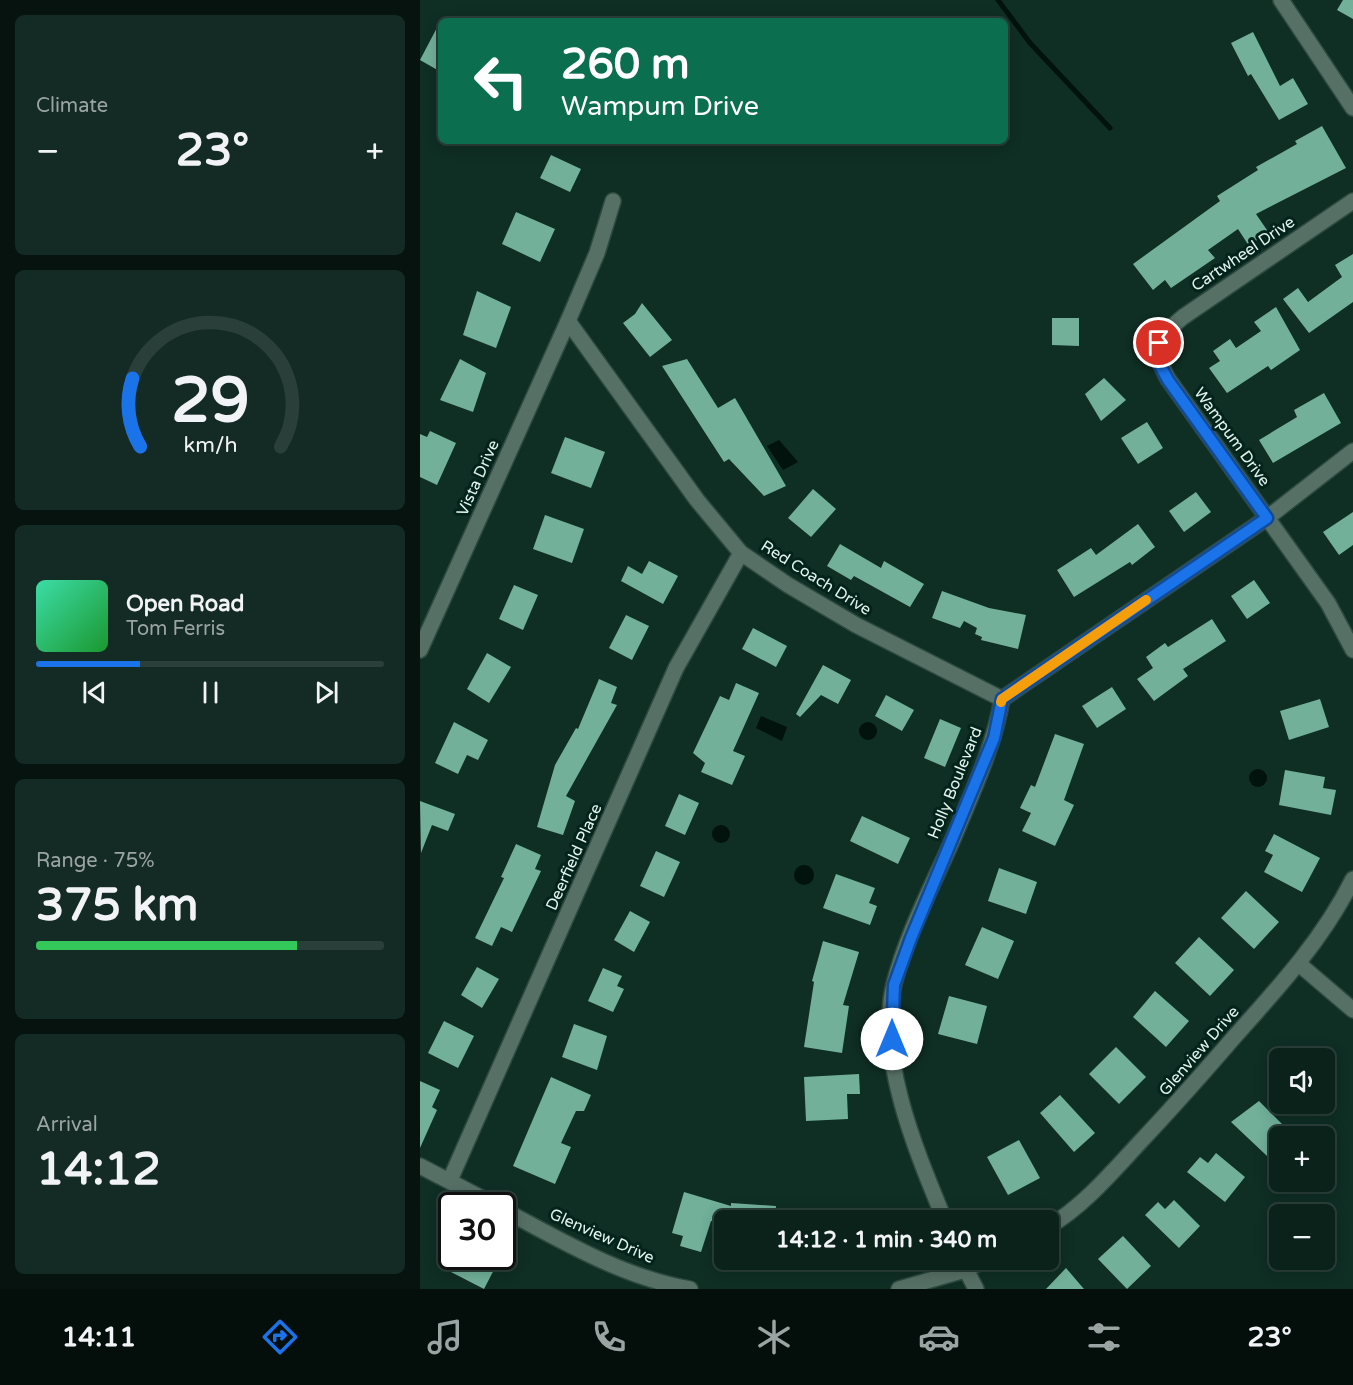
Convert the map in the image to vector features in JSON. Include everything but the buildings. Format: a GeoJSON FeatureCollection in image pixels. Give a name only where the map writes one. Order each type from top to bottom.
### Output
{"type":"FeatureCollection","features":[{"type":"Feature","properties":{"kind":"street"},"geometry":{"type":"LineString","coordinates":[[1282,0],[1353,108]]}},
{"type":"Feature","properties":{"kind":"street","name":"Vista Drive"},"geometry":{"type":"LineString","coordinates":[[420,650],[568,321],[597,253],[613,201]]}},
{"type":"Feature","properties":{"kind":"street","name":"Cartwheel Drive"},"geometry":{"type":"LineString","coordinates":[[1159,343],[1168,330],[1183,317],[1353,201]]}},
{"type":"Feature","properties":{"kind":"street","name":"Red Coach Drive"},"geometry":{"type":"LineString","coordinates":[[568,321],[697,500],[741,553],[788,585],[856,625],[1002,699]]}},
{"type":"Feature","properties":{"kind":"street","name":"Wampum Drive"},"geometry":{"type":"LineString","coordinates":[[1159,343],[1157,360],[1168,380],[1267,518]]}},
{"type":"Feature","properties":{"kind":"street"},"geometry":{"type":"LineString","coordinates":[[1002,699],[1267,518],[1353,451]]}},
{"type":"Feature","properties":{"kind":"street"},"geometry":{"type":"LineString","coordinates":[[1267,518],[1328,603],[1353,650]]}},
{"type":"Feature","properties":{"kind":"street","name":"Deerfield Place"},"geometry":{"type":"LineString","coordinates":[[450,1180],[676,668],[741,553]]}},
{"type":"Feature","properties":{"kind":"street","name":"Holly Boulevard"},"geometry":{"type":"LineString","coordinates":[[941,1210],[910,1132],[893,1068],[891,1022],[894,985],[911,938],[994,738],[1002,699]]}},
{"type":"Feature","properties":{"kind":"street","name":"Glenview Drive"},"geometry":{"type":"LineString","coordinates":[[1059,1219],[1071,1210],[1146,1136],[1299,964],[1334,917],[1353,879]]}},
{"type":"Feature","properties":{"kind":"street"},"geometry":{"type":"LineString","coordinates":[[1299,964],[1353,1010]]}},
{"type":"Feature","properties":{"kind":"street"},"geometry":{"type":"LineString","coordinates":[[420,1166],[472,1192]]}},
{"type":"Feature","properties":{"kind":"street","name":"Glenview Drive"},"geometry":{"type":"LineString","coordinates":[[516,1216],[579,1250],[625,1270],[690,1289]]}},
{"type":"Feature","properties":{"kind":"street"},"geometry":{"type":"LineString","coordinates":[[898,1289],[949,1270]]}},
{"type":"Feature","properties":{"kind":"street"},"geometry":{"type":"LineString","coordinates":[[966,1270],[976,1289]]}},
{"type":"Feature","properties":{"kind":"shaded area"},"geometry":{"type":"Polygon","coordinates":[[[779,440],[798,462],[783,470],[767,446],[779,440]]]}},
{"type":"Feature","properties":{"kind":"shaded area"},"geometry":{"type":"Polygon","coordinates":[[[761,716],[787,727],[782,741],[756,728],[761,716]]]}},
{"type":"Feature","properties":{"kind":"shaded area"},"geometry":{"type":"Polygon","coordinates":[[[864,722],[872,722],[877,727],[875,738],[864,740],[859,735],[859,727],[864,722]]]}},
{"type":"Feature","properties":{"kind":"shaded area"},"geometry":{"type":"Polygon","coordinates":[[[1258,769],[1264,772],[1267,778],[1264,784],[1258,787],[1252,784],[1249,778],[1252,772],[1258,769]]]}},
{"type":"Feature","properties":{"kind":"shaded area"},"geometry":{"type":"Polygon","coordinates":[[[717,825],[725,825],[730,830],[728,841],[717,843],[712,838],[712,830],[717,825]]]}},
{"type":"Feature","properties":{"kind":"shaded area"},"geometry":{"type":"Polygon","coordinates":[[[804,865],[811,868],[814,875],[811,882],[804,885],[797,882],[794,875],[797,868],[804,865]]]}},
{"type":"Feature","properties":{"kind":"waterway"},"geometry":{"type":"LineString","coordinates":[[998,0],[1030,43],[1110,128]]}},
{"type":"Feature","properties":{"kind":"slow traffic"},"geometry":{"type":"LineString","coordinates":[[1001,702],[1002,699],[1146,600]]}},
{"type":"Feature","properties":{"kind":"route"},"geometry":{"type":"LineString","coordinates":[[892,1039],[894,985],[911,938],[994,738],[1002,699],[1267,518],[1168,380],[1157,360],[1159,343]]}}]}
